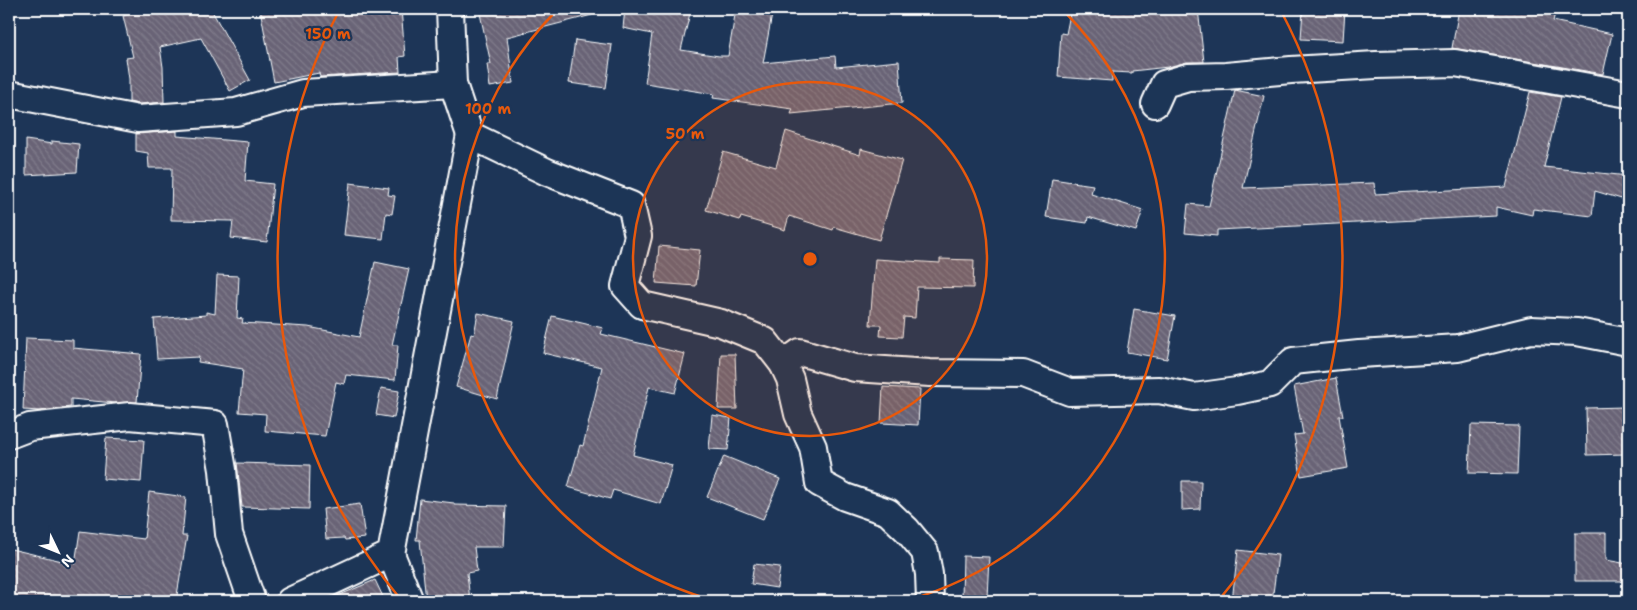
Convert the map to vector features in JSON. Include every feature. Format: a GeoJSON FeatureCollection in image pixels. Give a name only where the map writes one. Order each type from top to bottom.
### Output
{"type":"FeatureCollection","features":[{"type":"Feature","properties":{"kind":"street"},"geometry":{"type":"LineString","coordinates":[[410,601],[391,554],[470,135],[453,84],[450,9]]}},
{"type":"Feature","properties":{"kind":"street"},"geometry":{"type":"LineString","coordinates":[[1156,104],[1164,84],[1188,77],[1396,64],[1455,63],[1628,94]]}},
{"type":"Feature","properties":{"kind":"street"},"geometry":{"type":"LineString","coordinates":[[9,94],[138,119],[236,112],[303,93],[453,84]]}},
{"type":"Feature","properties":{"kind":"street"},"geometry":{"type":"LineString","coordinates":[[470,135],[547,172],[631,205],[638,236],[625,286],[642,305],[721,323],[765,341],[783,364],[790,379],[798,414],[813,447],[819,483],[845,497],[888,512],[907,530],[925,552],[929,574],[930,601]]}},
{"type":"Feature","properties":{"kind":"street"},"geometry":{"type":"LineString","coordinates":[[783,364],[800,352],[855,368],[930,373],[1023,374],[1070,392],[1159,390],[1194,397],[1270,384],[1293,361],[1359,354],[1458,348],[1531,330],[1577,332],[1628,342]]}},
{"type":"Feature","properties":{"kind":"street"},"geometry":{"type":"LineString","coordinates":[[9,435],[30,427],[130,416],[215,424],[223,470],[229,534],[252,601]]}},
{"type":"Feature","properties":{"kind":"street"},"geometry":{"type":"LineString","coordinates":[[290,601],[391,554]]}},
{"type":"Feature","properties":{"kind":"building"},"geometry":{"type":"Polygon","coordinates":[[[149,9],[211,9],[250,80],[230,91],[201,38],[160,47],[163,67],[164,102],[139,104],[129,102],[129,79],[126,58],[133,57],[123,16],[149,9]]]}},
{"type":"Feature","properties":{"kind":"building"},"geometry":{"type":"Polygon","coordinates":[[[260,9],[401,9],[405,56],[399,57],[400,72],[320,77],[319,73],[274,82],[260,9]]]}},
{"type":"Feature","properties":{"kind":"building"},"geometry":{"type":"Polygon","coordinates":[[[479,9],[591,9],[592,15],[507,37],[513,83],[490,87],[487,64],[491,64],[479,9]]]}},
{"type":"Feature","properties":{"kind":"building"},"geometry":{"type":"Polygon","coordinates":[[[625,9],[691,9],[681,50],[728,56],[736,9],[773,9],[763,63],[835,56],[836,67],[899,61],[902,103],[791,114],[793,109],[713,98],[714,94],[645,83],[652,34],[623,28],[625,9]]]}},
{"type":"Feature","properties":{"kind":"building"},"geometry":{"type":"Polygon","coordinates":[[[1071,9],[1198,9],[1204,62],[1187,62],[1168,67],[1132,71],[1132,73],[1112,72],[1112,81],[1058,77],[1061,33],[1066,34],[1071,9]]]}},
{"type":"Feature","properties":{"kind":"building"},"geometry":{"type":"Polygon","coordinates":[[[1303,9],[1345,9],[1343,41],[1301,39],[1303,9]]]}},
{"type":"Feature","properties":{"kind":"building"},"geometry":{"type":"Polygon","coordinates":[[[1459,9],[1556,9],[1553,21],[1612,34],[1603,74],[1452,48],[1459,9]]]}},
{"type":"Feature","properties":{"kind":"building"},"geometry":{"type":"Polygon","coordinates":[[[575,40],[612,45],[606,88],[569,83],[575,40]]]}},
{"type":"Feature","properties":{"kind":"building"},"geometry":{"type":"Polygon","coordinates":[[[1235,90],[1264,96],[1243,188],[1374,183],[1375,194],[1506,187],[1530,92],[1561,97],[1544,167],[1628,176],[1628,201],[1595,191],[1592,216],[1533,209],[1532,215],[1496,207],[1496,216],[1217,230],[1217,236],[1185,233],[1188,204],[1209,206],[1235,90]]]}},
{"type":"Feature","properties":{"kind":"building"},"geometry":{"type":"Polygon","coordinates":[[[177,131],[177,136],[248,142],[245,181],[273,184],[267,242],[231,238],[233,221],[171,220],[172,168],[149,168],[148,153],[136,151],[136,134],[177,131]]]}},
{"type":"Feature","properties":{"kind":"building"},"geometry":{"type":"Polygon","coordinates":[[[786,131],[860,155],[861,149],[902,160],[879,240],[834,227],[833,230],[789,216],[785,230],[741,217],[740,220],[706,210],[723,152],[776,167],[786,131]]]}},
{"type":"Feature","properties":{"kind":"building"},"geometry":{"type":"Polygon","coordinates":[[[26,140],[52,144],[52,141],[79,144],[77,172],[26,175],[26,140]]]}},
{"type":"Feature","properties":{"kind":"building"},"geometry":{"type":"Polygon","coordinates":[[[1052,179],[1093,185],[1091,194],[1143,210],[1136,231],[1088,217],[1087,223],[1046,217],[1052,179]]]}},
{"type":"Feature","properties":{"kind":"building"},"geometry":{"type":"Polygon","coordinates":[[[350,183],[389,188],[388,195],[395,196],[392,214],[386,213],[383,239],[344,235],[350,183]]]}},
{"type":"Feature","properties":{"kind":"building"},"geometry":{"type":"Polygon","coordinates":[[[659,246],[700,250],[696,286],[656,283],[659,246]]]}},
{"type":"Feature","properties":{"kind":"building"},"geometry":{"type":"Polygon","coordinates":[[[875,259],[940,263],[940,259],[974,260],[973,288],[917,287],[915,318],[904,317],[902,337],[880,336],[881,325],[870,325],[875,259]]]}},
{"type":"Feature","properties":{"kind":"building"},"geometry":{"type":"Polygon","coordinates":[[[375,262],[409,269],[392,345],[398,345],[395,380],[346,375],[344,384],[336,382],[325,436],[265,431],[266,414],[239,412],[243,369],[198,362],[199,357],[157,359],[154,319],[206,315],[206,312],[215,314],[217,275],[239,276],[237,318],[243,319],[242,323],[308,327],[359,337],[375,262]]]}},
{"type":"Feature","properties":{"kind":"building"},"geometry":{"type":"Polygon","coordinates":[[[1134,309],[1175,316],[1167,359],[1127,352],[1134,309]]]}},
{"type":"Feature","properties":{"kind":"building"},"geometry":{"type":"Polygon","coordinates":[[[478,313],[514,321],[497,399],[456,387],[471,334],[474,335],[478,313]]]}},
{"type":"Feature","properties":{"kind":"building"},"geometry":{"type":"Polygon","coordinates":[[[552,316],[603,328],[601,334],[685,354],[675,393],[649,387],[633,455],[672,465],[661,504],[613,490],[610,499],[568,487],[580,445],[583,446],[602,367],[543,353],[552,316]]]}},
{"type":"Feature","properties":{"kind":"building"},"geometry":{"type":"Polygon","coordinates":[[[26,338],[73,340],[73,348],[141,354],[137,402],[115,403],[71,399],[71,407],[40,411],[23,410],[26,338]]]}},
{"type":"Feature","properties":{"kind":"building"},"geometry":{"type":"Polygon","coordinates":[[[721,354],[735,354],[737,409],[718,409],[721,354]]]}},
{"type":"Feature","properties":{"kind":"building"},"geometry":{"type":"Polygon","coordinates":[[[1336,378],[1343,416],[1339,416],[1348,468],[1301,476],[1294,435],[1303,434],[1294,386],[1336,378]]]}},
{"type":"Feature","properties":{"kind":"building"},"geometry":{"type":"Polygon","coordinates":[[[883,387],[920,389],[918,425],[881,423],[883,387]]]}},
{"type":"Feature","properties":{"kind":"building"},"geometry":{"type":"Polygon","coordinates":[[[381,388],[399,391],[394,418],[376,415],[381,388]]]}},
{"type":"Feature","properties":{"kind":"building"},"geometry":{"type":"Polygon","coordinates":[[[1625,407],[1626,454],[1587,455],[1586,408],[1625,407]]]}},
{"type":"Feature","properties":{"kind":"building"},"geometry":{"type":"Polygon","coordinates":[[[712,415],[731,418],[728,450],[709,449],[712,415]]]}},
{"type":"Feature","properties":{"kind":"building"},"geometry":{"type":"Polygon","coordinates":[[[1471,425],[1519,426],[1517,474],[1469,473],[1471,425]]]}},
{"type":"Feature","properties":{"kind":"building"},"geometry":{"type":"Polygon","coordinates":[[[106,438],[144,440],[141,482],[103,479],[106,438]]]}},
{"type":"Feature","properties":{"kind":"building"},"geometry":{"type":"Polygon","coordinates":[[[724,456],[780,479],[763,519],[707,497],[724,456]]]}},
{"type":"Feature","properties":{"kind":"building"},"geometry":{"type":"Polygon","coordinates":[[[237,463],[310,465],[309,509],[242,507],[237,463]]]}},
{"type":"Feature","properties":{"kind":"building"},"geometry":{"type":"Polygon","coordinates":[[[1182,481],[1201,481],[1200,509],[1182,510],[1182,481]]]}},
{"type":"Feature","properties":{"kind":"building"},"geometry":{"type":"Polygon","coordinates":[[[149,492],[186,497],[182,536],[187,536],[176,601],[9,601],[9,559],[11,549],[75,564],[80,531],[144,539],[149,492]]]}},
{"type":"Feature","properties":{"kind":"building"},"geometry":{"type":"Polygon","coordinates":[[[420,499],[454,503],[454,505],[506,506],[504,547],[474,547],[477,571],[467,573],[470,601],[426,601],[420,540],[416,540],[420,499]]]}},
{"type":"Feature","properties":{"kind":"building"},"geometry":{"type":"Polygon","coordinates":[[[360,504],[365,538],[326,539],[323,509],[360,504]]]}},
{"type":"Feature","properties":{"kind":"building"},"geometry":{"type":"Polygon","coordinates":[[[1575,533],[1606,533],[1606,560],[1628,564],[1628,581],[1575,581],[1575,533]]]}},
{"type":"Feature","properties":{"kind":"building"},"geometry":{"type":"Polygon","coordinates":[[[1238,550],[1278,555],[1272,601],[1232,601],[1238,550]]]}},
{"type":"Feature","properties":{"kind":"building"},"geometry":{"type":"Polygon","coordinates":[[[963,556],[989,557],[987,597],[962,597],[963,556]]]}},
{"type":"Feature","properties":{"kind":"building"},"geometry":{"type":"Polygon","coordinates":[[[754,564],[780,567],[777,588],[751,584],[754,564]]]}},
{"type":"Feature","properties":{"kind":"building"},"geometry":{"type":"Polygon","coordinates":[[[375,580],[385,601],[326,601],[375,580]]]}}]}
